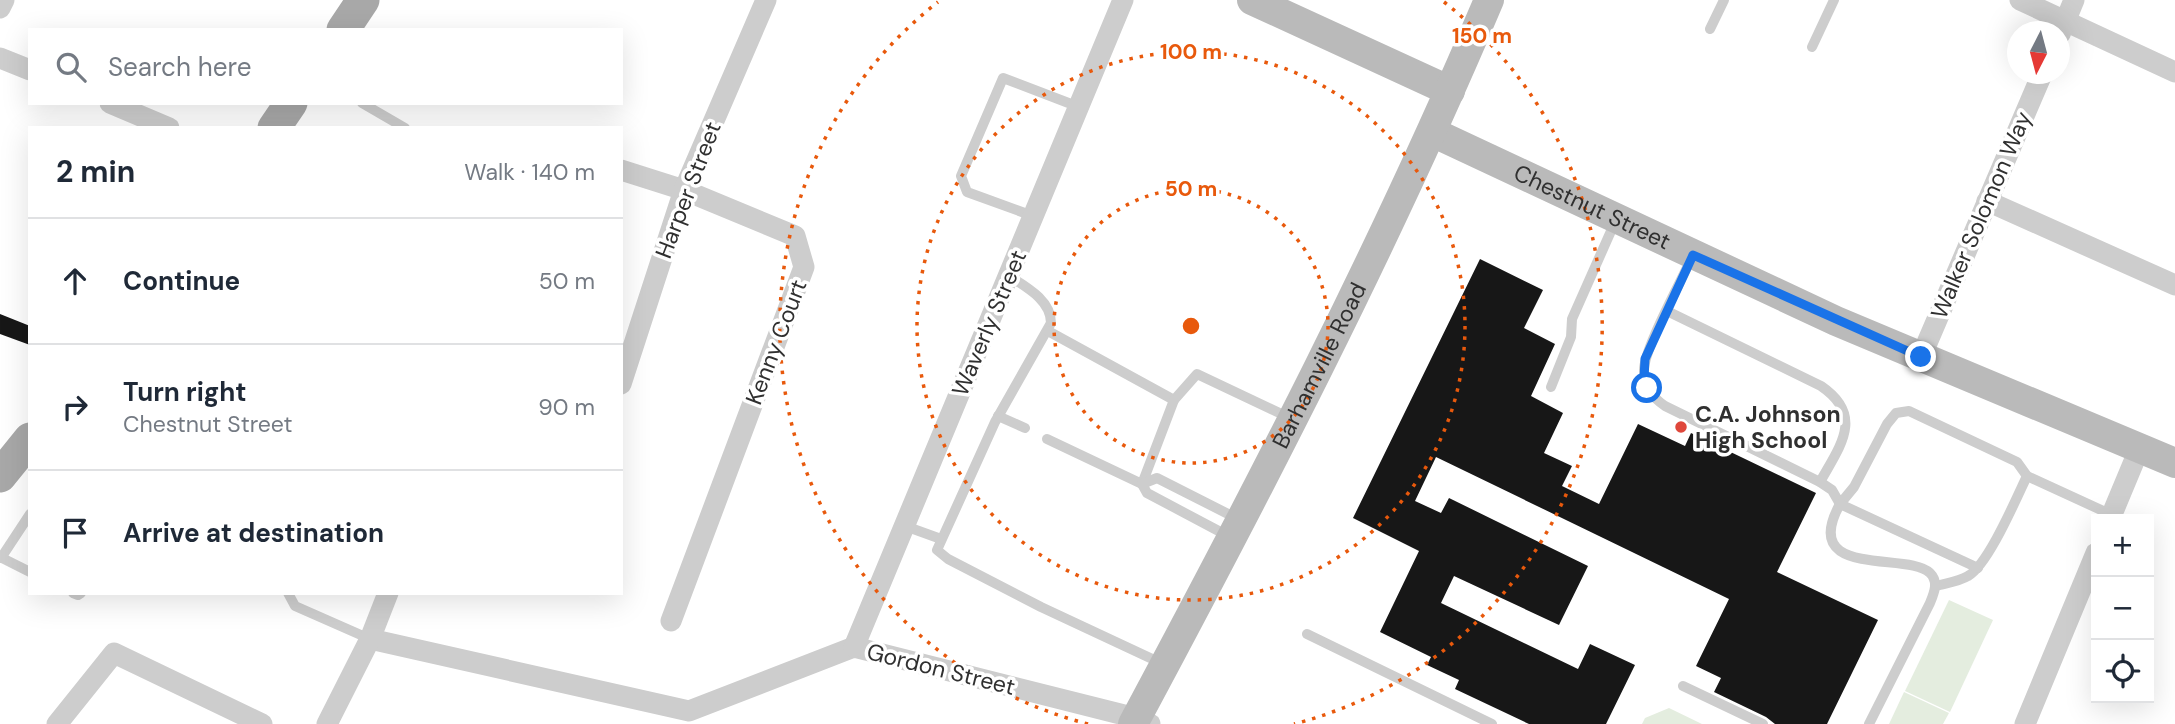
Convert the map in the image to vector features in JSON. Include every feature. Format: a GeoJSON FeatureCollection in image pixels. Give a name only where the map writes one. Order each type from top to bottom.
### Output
{"type":"FeatureCollection","features":[{"type":"Feature","properties":{"kind":"main road"},"geometry":{"type":"LineString","coordinates":[[343,28],[363,0]]}},
{"type":"Feature","properties":{"kind":"main road"},"geometry":{"type":"LineString","coordinates":[[275,126],[290,105]]}},
{"type":"Feature","properties":{"kind":"street"},"geometry":{"type":"LineString","coordinates":[[0,8],[4,0]]}},
{"type":"Feature","properties":{"kind":"street","name":"Harper Street"},"geometry":{"type":"LineString","coordinates":[[623,378],[684,190],[766,0]]}},
{"type":"Feature","properties":{"kind":"street","name":"Waverly Street"},"geometry":{"type":"LineString","coordinates":[[854,647],[1123,0]]}},
{"type":"Feature","properties":{"kind":"street"},"geometry":{"type":"LineString","coordinates":[[1252,0],[1451,91]]}},
{"type":"Feature","properties":{"kind":"street","name":"Barhamville Road"},"geometry":{"type":"LineString","coordinates":[[1140,722],[1163,664],[1236,529],[1358,290],[1451,91],[1489,0]]}},
{"type":"Feature","properties":{"kind":"street"},"geometry":{"type":"LineString","coordinates":[[2020,0],[2053,21]]}},
{"type":"Feature","properties":{"kind":"street"},"geometry":{"type":"LineString","coordinates":[[2065,21],[2074,0]]}},
{"type":"Feature","properties":{"kind":"street"},"geometry":{"type":"LineString","coordinates":[[2070,30],[2175,72]]}},
{"type":"Feature","properties":{"kind":"street"},"geometry":{"type":"LineString","coordinates":[[0,58],[28,69]]}},
{"type":"Feature","properties":{"kind":"street","name":"Walker Solomon Way"},"geometry":{"type":"LineString","coordinates":[[1921,357],[2038,84]]}},
{"type":"Feature","properties":{"kind":"street"},"geometry":{"type":"LineString","coordinates":[[115,105],[164,126]]}},
{"type":"Feature","properties":{"kind":"street","name":"Chestnut Street"},"geometry":{"type":"LineString","coordinates":[[1432,132],[1693,255],[1921,357],[2175,463]]}},
{"type":"Feature","properties":{"kind":"street","name":"Kenny Court"},"geometry":{"type":"LineString","coordinates":[[623,171],[684,190],[795,236],[804,267],[671,621]]}},
{"type":"Feature","properties":{"kind":"street"},"geometry":{"type":"LineString","coordinates":[[1987,201],[2175,285]]}},
{"type":"Feature","properties":{"kind":"street"},"geometry":{"type":"LineString","coordinates":[[2112,514],[2140,447]]}},
{"type":"Feature","properties":{"kind":"street"},"geometry":{"type":"LineString","coordinates":[[2025,724],[2091,565]]}},
{"type":"Feature","properties":{"kind":"street"},"geometry":{"type":"LineString","coordinates":[[327,724],[370,639],[387,595]]}},
{"type":"Feature","properties":{"kind":"street","name":"Gordon Street"},"geometry":{"type":"LineString","coordinates":[[370,639],[689,710],[854,647],[1140,722]]}},
{"type":"Feature","properties":{"kind":"street"},"geometry":{"type":"LineString","coordinates":[[57,724],[114,653],[262,724]]}},
{"type":"Feature","properties":{"kind":"lane"},"geometry":{"type":"LineString","coordinates":[[1710,29],[1724,0]]}},
{"type":"Feature","properties":{"kind":"lane"},"geometry":{"type":"LineString","coordinates":[[1812,47],[1834,0]]}},
{"type":"Feature","properties":{"kind":"lane"},"geometry":{"type":"LineString","coordinates":[[1033,216],[967,192],[961,176],[1003,78],[1079,107]]}},
{"type":"Feature","properties":{"kind":"lane"},"geometry":{"type":"LineString","coordinates":[[365,105],[402,126]]}},
{"type":"Feature","properties":{"kind":"lane"},"geometry":{"type":"LineString","coordinates":[[1551,387],[1571,337],[1572,319],[1617,219]]}},
{"type":"Feature","properties":{"kind":"lane"},"geometry":{"type":"LineString","coordinates":[[1693,255],[1645,359],[1644,379],[1652,396],[1665,406],[1820,482],[1832,490],[1840,503],[1979,568]]}},
{"type":"Feature","properties":{"kind":"lane"},"geometry":{"type":"LineString","coordinates":[[1009,276],[1040,297],[1051,316],[1048,331],[998,416],[937,550],[948,559],[1163,664]]}},
{"type":"Feature","properties":{"kind":"lane"},"geometry":{"type":"LineString","coordinates":[[1667,311],[1821,386],[1838,400],[1846,415],[1845,431],[1843,440],[1820,482]]}},
{"type":"Feature","properties":{"kind":"lane"},"geometry":{"type":"LineString","coordinates":[[1048,331],[1174,400]]}},
{"type":"Feature","properties":{"kind":"lane"},"geometry":{"type":"LineString","coordinates":[[1142,484],[1174,400],[1197,374],[1292,419]]}},
{"type":"Feature","properties":{"kind":"lane"},"geometry":{"type":"LineString","coordinates":[[1869,724],[1936,586],[1931,574],[1923,568],[1858,559],[1838,547],[1831,531],[1831,523],[1840,503],[1854,487],[1887,424],[1896,414],[1909,411],[2017,462],[2027,476],[2105,514]]}},
{"type":"Feature","properties":{"kind":"lane"},"geometry":{"type":"LineString","coordinates":[[998,416],[1025,428]]}},
{"type":"Feature","properties":{"kind":"lane"},"geometry":{"type":"LineString","coordinates":[[1047,439],[1142,484],[1146,493],[1236,529]]}},
{"type":"Feature","properties":{"kind":"lane"},"geometry":{"type":"LineString","coordinates":[[1936,586],[1968,576],[1979,568],[2006,521],[2027,476]]}},
{"type":"Feature","properties":{"kind":"lane"},"geometry":{"type":"LineString","coordinates":[[1142,484],[1157,478],[1236,529]]}},
{"type":"Feature","properties":{"kind":"lane"},"geometry":{"type":"LineString","coordinates":[[28,517],[0,557],[28,571]]}},
{"type":"Feature","properties":{"kind":"lane"},"geometry":{"type":"LineString","coordinates":[[905,526],[941,539]]}},
{"type":"Feature","properties":{"kind":"lane"},"geometry":{"type":"LineString","coordinates":[[289,595],[295,606],[370,639]]}},
{"type":"Feature","properties":{"kind":"lane"},"geometry":{"type":"LineString","coordinates":[[1307,634],[1492,724]]}},
{"type":"Feature","properties":{"kind":"lane"},"geometry":{"type":"LineString","coordinates":[[1683,686],[1763,724]]}},
{"type":"Feature","properties":{"kind":"shaded area"},"geometry":{"type":"Polygon","coordinates":[[[1949,600],[1993,620],[1950,712],[1905,691],[1949,600]]]}},
{"type":"Feature","properties":{"kind":"shaded area"},"geometry":{"type":"Polygon","coordinates":[[[1904,692],[1949,713],[1943,724],[1889,724],[1904,692]]]}},
{"type":"Feature","properties":{"kind":"shaded area"},"geometry":{"type":"Polygon","coordinates":[[[1669,708],[1702,724],[1642,724],[1645,718],[1669,708]]]}},
{"type":"Feature","properties":{"kind":"building"},"geometry":{"type":"Polygon","coordinates":[[[1480,259],[1543,290],[1524,328],[1555,344],[1531,396],[1563,413],[1544,453],[1572,466],[1562,486],[1599,504],[1638,424],[1685,446],[1691,433],[1816,493],[1777,572],[1878,620],[1827,724],[1775,724],[1714,692],[1721,678],[1696,666],[1729,599],[1436,457],[1415,501],[1441,513],[1449,498],[1588,566],[1559,625],[1454,576],[1441,603],[1578,669],[1590,644],[1635,665],[1606,724],[1529,724],[1455,689],[1459,680],[1427,665],[1431,657],[1380,632],[1419,551],[1353,518],[1480,259]]]}},
{"type":"Feature","properties":{"kind":"building"},"geometry":{"type":"Polygon","coordinates":[[[0,314],[28,325],[28,344],[0,334],[0,314]]]}},
{"type":"Feature","properties":{"kind":"place","name":"C.A. Johnson High School"},"geometry":{"type":"Point","coordinates":[1681,427]}},
{"type":"Feature","properties":{"kind":"route"},"geometry":{"type":"LineString","coordinates":[[1647,388],[1643,368],[1645,359],[1693,255],[1921,357]]}}]}
